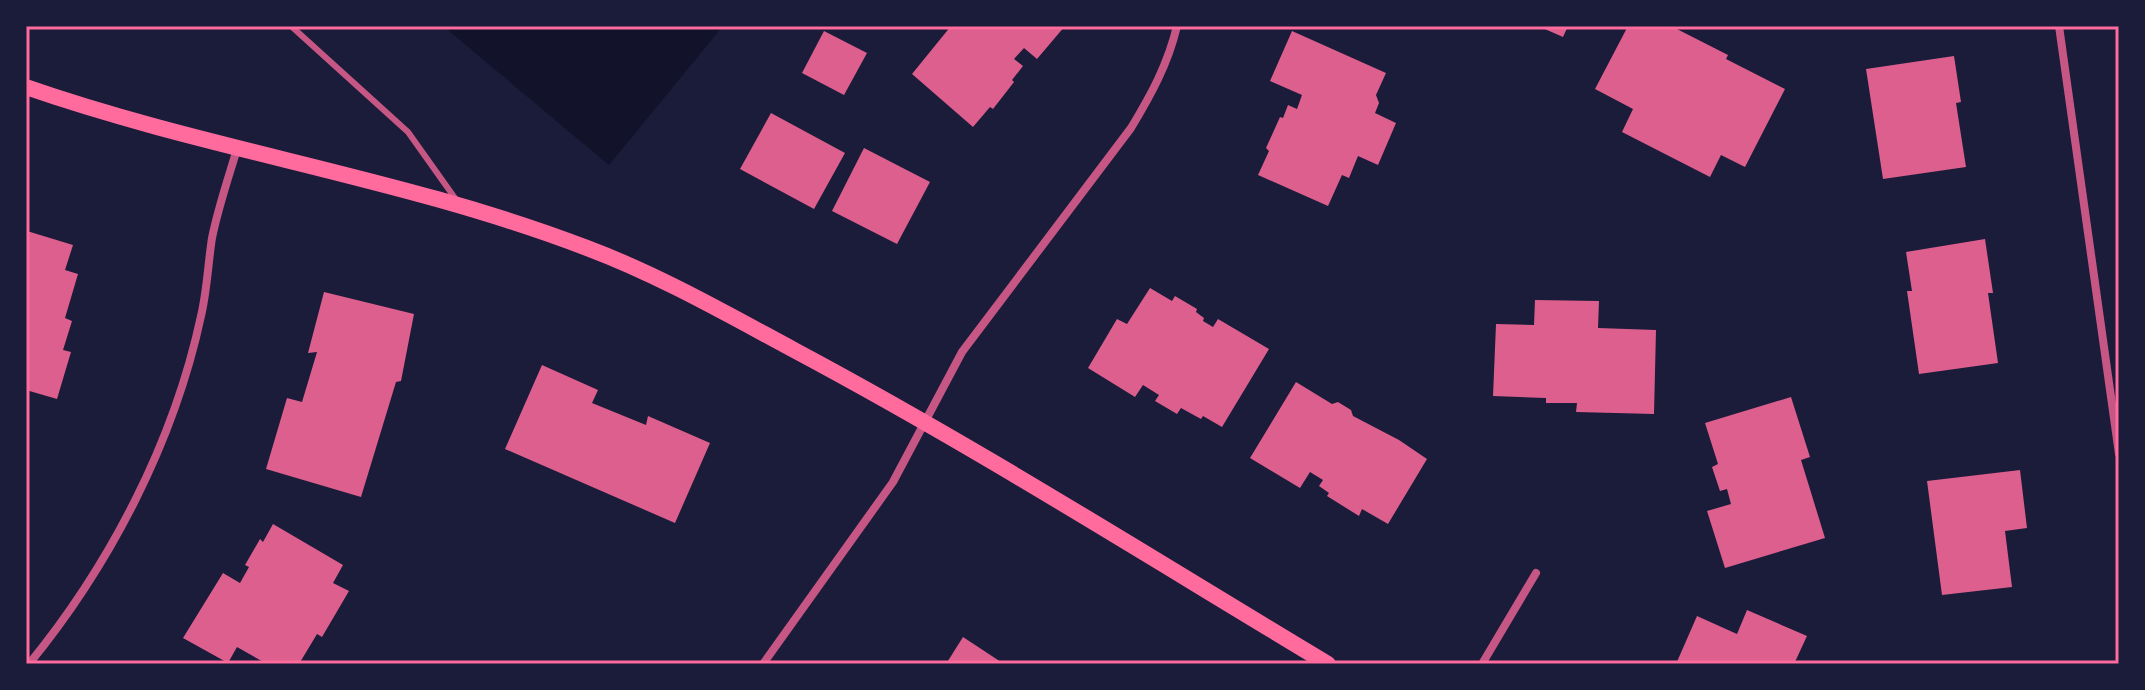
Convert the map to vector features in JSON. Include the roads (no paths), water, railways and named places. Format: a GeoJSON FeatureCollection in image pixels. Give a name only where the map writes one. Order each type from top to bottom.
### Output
{"type":"FeatureCollection","features":[{"type":"Feature","properties":{"kind":"main road"},"geometry":{"type":"LineString","coordinates":[[26,87],[78,106],[462,207],[588,248],[668,285],[927,422],[1328,664]]}},
{"type":"Feature","properties":{"kind":"street"},"geometry":{"type":"LineString","coordinates":[[763,664],[881,501],[927,422],[962,352],[1131,128],[1155,89],[1177,26]]}},
{"type":"Feature","properties":{"kind":"street"},"geometry":{"type":"LineString","coordinates":[[2059,26],[2119,454]]}},
{"type":"Feature","properties":{"kind":"street"},"geometry":{"type":"LineString","coordinates":[[29,664],[84,587],[116,534],[144,480],[168,423],[202,315],[213,236],[237,149]]}},
{"type":"Feature","properties":{"kind":"street"},"geometry":{"type":"LineString","coordinates":[[1482,664],[1536,573]]}},
{"type":"Feature","properties":{"kind":"lane"},"geometry":{"type":"LineString","coordinates":[[291,26],[408,132],[462,207]]}}]}
